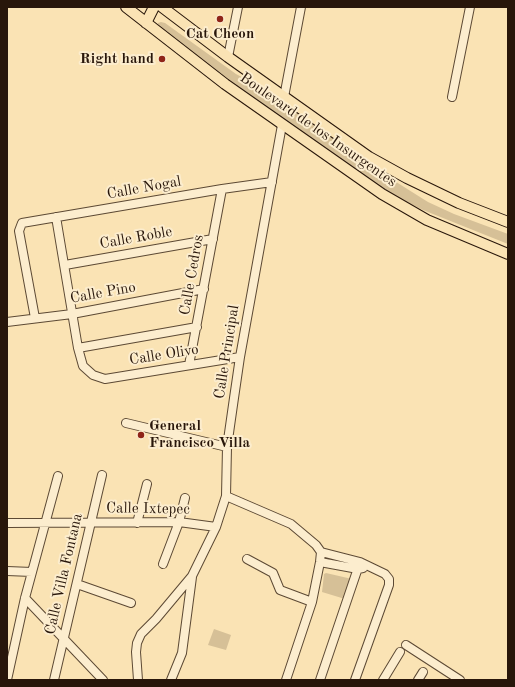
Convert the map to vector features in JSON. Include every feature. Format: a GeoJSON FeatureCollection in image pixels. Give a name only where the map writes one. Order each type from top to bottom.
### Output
{"type":"FeatureCollection","features":[{"type":"Feature","properties":{"kind":"main road","name":"Boulevard de los Insurgentes"},"geometry":{"type":"LineString","coordinates":[[126,7],[225,84],[382,194],[427,220],[508,254]]}},
{"type":"Feature","properties":{"kind":"main road"},"geometry":{"type":"LineString","coordinates":[[142,20],[143,7]]}},
{"type":"Feature","properties":{"kind":"main road"},"geometry":{"type":"LineString","coordinates":[[142,20],[154,7]]}},
{"type":"Feature","properties":{"kind":"main road","name":"Boulevard de los Insurgentes"},"geometry":{"type":"LineString","coordinates":[[162,7],[228,57],[375,161],[459,203],[508,222]]}},
{"type":"Feature","properties":{"kind":"main road"},"geometry":{"type":"LineString","coordinates":[[175,7],[176,18]]}},
{"type":"Feature","properties":{"kind":"street"},"geometry":{"type":"LineString","coordinates":[[228,57],[238,7]]}},
{"type":"Feature","properties":{"kind":"street"},"geometry":{"type":"LineString","coordinates":[[284,97],[301,7]]}},
{"type":"Feature","properties":{"kind":"street"},"geometry":{"type":"LineString","coordinates":[[452,97],[470,7]]}},
{"type":"Feature","properties":{"kind":"street","name":"Calle Principal"},"geometry":{"type":"LineString","coordinates":[[138,680],[136,652],[137,642],[141,634],[156,619],[192,576],[216,526],[226,496],[227,447],[240,357],[282,124]]}},
{"type":"Feature","properties":{"kind":"street","name":"Calle Nogal"},"geometry":{"type":"LineString","coordinates":[[35,318],[19,230],[22,223],[272,182]]}},
{"type":"Feature","properties":{"kind":"street","name":"Calle Cedros"},"geometry":{"type":"LineString","coordinates":[[189,365],[222,189]]}},
{"type":"Feature","properties":{"kind":"street"},"geometry":{"type":"LineString","coordinates":[[56,218],[78,348],[197,327]]}},
{"type":"Feature","properties":{"kind":"street","name":"Calle Roble"},"geometry":{"type":"LineString","coordinates":[[65,265],[213,239]]}},
{"type":"Feature","properties":{"kind":"street","name":"Calle Pino"},"geometry":{"type":"LineString","coordinates":[[7,322],[72,314],[204,289]]}},
{"type":"Feature","properties":{"kind":"street","name":"Calle Olivo"},"geometry":{"type":"LineString","coordinates":[[78,348],[83,366],[92,375],[105,379],[240,357]]}},
{"type":"Feature","properties":{"kind":"street"},"geometry":{"type":"LineString","coordinates":[[126,423],[227,447]]}},
{"type":"Feature","properties":{"kind":"street","name":"Calle Villa Fontana"},"geometry":{"type":"LineString","coordinates":[[54,680],[102,475]]}},
{"type":"Feature","properties":{"kind":"street"},"geometry":{"type":"LineString","coordinates":[[7,680],[32,572],[58,476]]}},
{"type":"Feature","properties":{"kind":"street"},"geometry":{"type":"LineString","coordinates":[[137,524],[147,484]]}},
{"type":"Feature","properties":{"kind":"street"},"geometry":{"type":"LineString","coordinates":[[226,496],[291,524],[316,545],[321,552],[385,574],[389,580],[389,585],[355,680]]}},
{"type":"Feature","properties":{"kind":"street"},"geometry":{"type":"LineString","coordinates":[[163,564],[179,522],[185,498]]}},
{"type":"Feature","properties":{"kind":"street","name":"Calle Ixtepec"},"geometry":{"type":"LineString","coordinates":[[7,523],[91,522],[137,524],[179,522],[216,526]]}},
{"type":"Feature","properties":{"kind":"street"},"geometry":{"type":"LineString","coordinates":[[286,680],[312,602],[321,552]]}},
{"type":"Feature","properties":{"kind":"street"},"geometry":{"type":"LineString","coordinates":[[247,559],[272,573],[280,590],[312,602]]}},
{"type":"Feature","properties":{"kind":"street"},"geometry":{"type":"LineString","coordinates":[[320,562],[362,566]]}},
{"type":"Feature","properties":{"kind":"street"},"geometry":{"type":"LineString","coordinates":[[320,680],[362,566]]}},
{"type":"Feature","properties":{"kind":"street"},"geometry":{"type":"LineString","coordinates":[[7,572],[32,572]]}},
{"type":"Feature","properties":{"kind":"street"},"geometry":{"type":"LineString","coordinates":[[171,680],[182,653],[192,576]]}},
{"type":"Feature","properties":{"kind":"street"},"geometry":{"type":"LineString","coordinates":[[77,584],[131,603]]}},
{"type":"Feature","properties":{"kind":"street"},"geometry":{"type":"LineString","coordinates":[[26,598],[101,679]]}},
{"type":"Feature","properties":{"kind":"street"},"geometry":{"type":"LineString","coordinates":[[406,645],[460,680]]}},
{"type":"Feature","properties":{"kind":"street"},"geometry":{"type":"LineString","coordinates":[[382,680],[400,652]]}},
{"type":"Feature","properties":{"kind":"street"},"geometry":{"type":"LineString","coordinates":[[418,680],[423,672]]}},
{"type":"Feature","properties":{"kind":"shaded area"},"geometry":{"type":"Polygon","coordinates":[[[158,23],[165,23],[236,74],[255,84],[377,170],[428,202],[454,214],[508,234],[508,244],[423,210],[368,180],[157,27],[158,23]]]}},
{"type":"Feature","properties":{"kind":"shaded area"},"geometry":{"type":"Polygon","coordinates":[[[326,573],[352,579],[345,599],[322,592],[324,574],[326,573]]]}},
{"type":"Feature","properties":{"kind":"shaded area"},"geometry":{"type":"Polygon","coordinates":[[[214,629],[231,635],[226,650],[208,645],[214,629]]]}},
{"type":"Feature","properties":{"kind":"place","name":"Cat Cheon"},"geometry":{"type":"Point","coordinates":[220,19]}},
{"type":"Feature","properties":{"kind":"place","name":"Right hand"},"geometry":{"type":"Point","coordinates":[162,59]}},
{"type":"Feature","properties":{"kind":"place","name":"General Francisco Villa"},"geometry":{"type":"Point","coordinates":[141,435]}}]}
